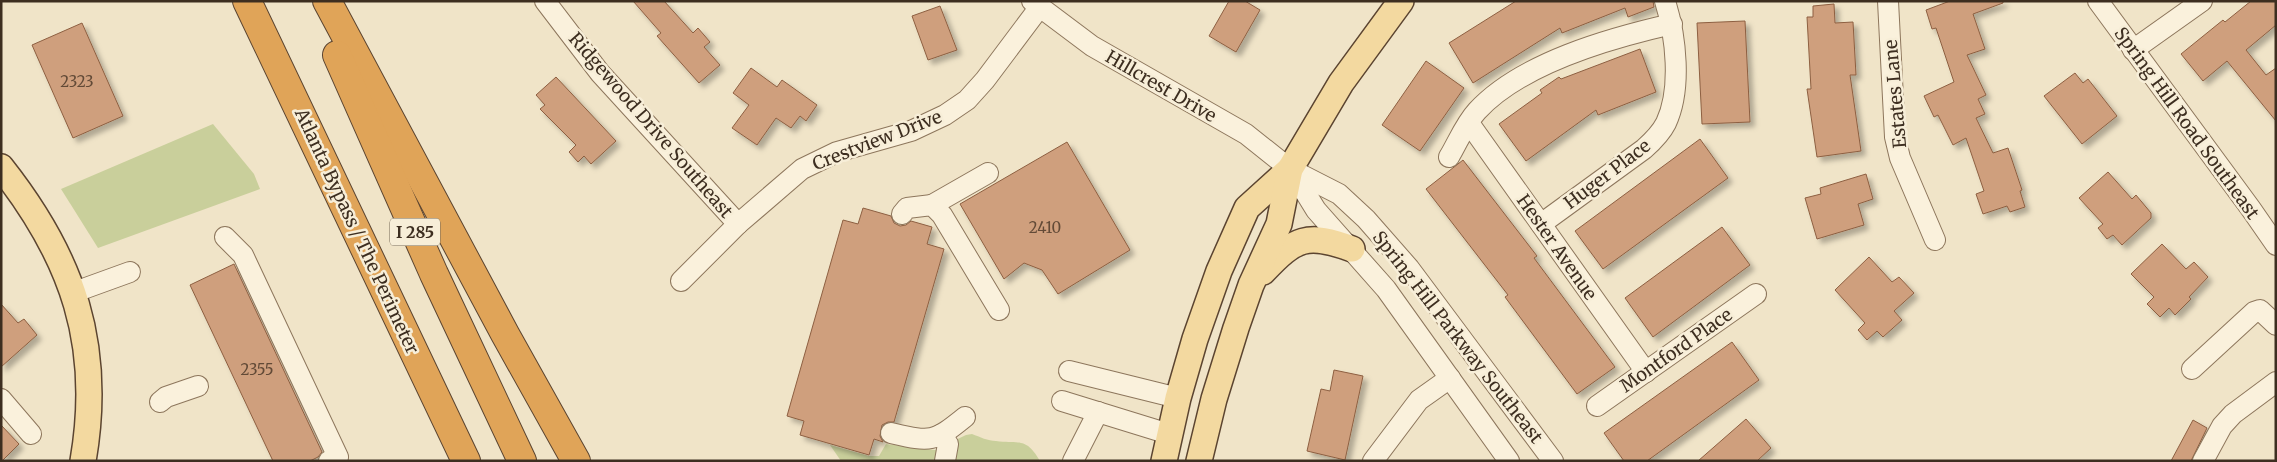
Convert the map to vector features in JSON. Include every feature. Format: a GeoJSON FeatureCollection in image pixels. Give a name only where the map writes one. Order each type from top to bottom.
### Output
{"type":"FeatureCollection","features":[{"type":"Feature","properties":{"kind":"highway","name":"Atlanta Bypass / The Perimeter"},"geometry":{"type":"LineString","coordinates":[[247,1],[466,461]]}},
{"type":"Feature","properties":{"kind":"highway","name":"I 285"},"geometry":{"type":"LineString","coordinates":[[313,1],[434,274],[522,461]]}},
{"type":"Feature","properties":{"kind":"highway"},"geometry":{"type":"LineString","coordinates":[[327,1],[576,461]]}},
{"type":"Feature","properties":{"kind":"highway"},"geometry":{"type":"LineString","coordinates":[[448,424],[460,461]]}},
{"type":"Feature","properties":{"kind":"main road"},"geometry":{"type":"LineString","coordinates":[[1164,461],[1178,398],[1195,339],[1219,271],[1247,208],[1290,169],[1341,83],[1401,1]]}},
{"type":"Feature","properties":{"kind":"main road"},"geometry":{"type":"LineString","coordinates":[[1,167],[33,211],[56,248],[82,328],[87,354],[89,397],[88,429],[83,461]]}},
{"type":"Feature","properties":{"kind":"main road"},"geometry":{"type":"LineString","coordinates":[[1199,461],[1214,399],[1251,285],[1279,224],[1290,169]]}},
{"type":"Feature","properties":{"kind":"main road"},"geometry":{"type":"LineString","coordinates":[[1251,285],[1283,251],[1299,242],[1316,240],[1334,242],[1352,250]]}},
{"type":"Feature","properties":{"kind":"street","name":"Ridgewood Drive Southeast"},"geometry":{"type":"LineString","coordinates":[[545,1],[600,73],[738,224]]}},
{"type":"Feature","properties":{"kind":"street","name":"Huger Place"},"geometry":{"type":"LineString","coordinates":[[1541,224],[1644,149],[1661,131],[1669,117],[1674,97],[1674,48],[1672,24],[1665,1]]}},
{"type":"Feature","properties":{"kind":"street","name":"Estates Lane"},"geometry":{"type":"LineString","coordinates":[[1888,1],[1895,137],[1900,158],[1935,240]]}},
{"type":"Feature","properties":{"kind":"street","name":"Spring Hill Road Southeast"},"geometry":{"type":"LineString","coordinates":[[2098,1],[2276,245]]}},
{"type":"Feature","properties":{"kind":"street"},"geometry":{"type":"LineString","coordinates":[[2133,50],[2202,1]]}},
{"type":"Feature","properties":{"kind":"street","name":"Crestview Drive"},"geometry":{"type":"LineString","coordinates":[[681,281],[738,224],[802,169],[837,152],[911,131],[945,115],[967,100],[986,80],[1036,5]]}},
{"type":"Feature","properties":{"kind":"street","name":"Hillcrest Drive"},"geometry":{"type":"LineString","coordinates":[[1036,5],[1100,50],[1246,134],[1290,169]]}},
{"type":"Feature","properties":{"kind":"street"},"geometry":{"type":"LineString","coordinates":[[1450,157],[1469,123],[1487,101],[1502,90],[1552,62],[1614,40],[1672,24]]}},
{"type":"Feature","properties":{"kind":"street","name":"Hester Avenue"},"geometry":{"type":"LineString","coordinates":[[1469,123],[1646,372]]}},
{"type":"Feature","properties":{"kind":"street","name":"Spring Hill Parkway Southeast"},"geometry":{"type":"LineString","coordinates":[[1290,169],[1316,210],[1386,289],[1509,461]]}},
{"type":"Feature","properties":{"kind":"street","name":"Spring Hill Parkway Southeast"},"geometry":{"type":"LineString","coordinates":[[1290,169],[1339,194],[1391,245],[1553,461]]}},
{"type":"Feature","properties":{"kind":"street"},"geometry":{"type":"LineString","coordinates":[[902,214],[907,208],[932,205],[988,173]]}},
{"type":"Feature","properties":{"kind":"street"},"geometry":{"type":"LineString","coordinates":[[932,205],[942,215],[999,310]]}},
{"type":"Feature","properties":{"kind":"street"},"geometry":{"type":"LineString","coordinates":[[225,236],[243,255],[335,459]]}},
{"type":"Feature","properties":{"kind":"street"},"geometry":{"type":"LineString","coordinates":[[72,293],[130,272]]}},
{"type":"Feature","properties":{"kind":"street","name":"Montford Place"},"geometry":{"type":"LineString","coordinates":[[1597,406],[1756,294]]}},
{"type":"Feature","properties":{"kind":"street"},"geometry":{"type":"LineString","coordinates":[[2192,369],[2254,312],[2260,310],[2276,325]]}},
{"type":"Feature","properties":{"kind":"street"},"geometry":{"type":"LineString","coordinates":[[1069,371],[1178,398]]}},
{"type":"Feature","properties":{"kind":"street"},"geometry":{"type":"LineString","coordinates":[[1382,458],[1419,400],[1450,378]]}},
{"type":"Feature","properties":{"kind":"street"},"geometry":{"type":"LineString","coordinates":[[2203,461],[2222,426],[2232,414],[2276,382]]}},
{"type":"Feature","properties":{"kind":"street"},"geometry":{"type":"LineString","coordinates":[[160,402],[166,397],[198,386]]}},
{"type":"Feature","properties":{"kind":"street"},"geometry":{"type":"LineString","coordinates":[[1,399],[31,434]]}},
{"type":"Feature","properties":{"kind":"street"},"geometry":{"type":"LineString","coordinates":[[1062,401],[1169,434]]}},
{"type":"Feature","properties":{"kind":"street"},"geometry":{"type":"LineString","coordinates":[[1073,461],[1098,412]]}},
{"type":"Feature","properties":{"kind":"street"},"geometry":{"type":"LineString","coordinates":[[891,433],[925,440],[940,435],[965,417]]}},
{"type":"Feature","properties":{"kind":"street"},"geometry":{"type":"LineString","coordinates":[[940,435],[948,444],[945,461]]}},
{"type":"Feature","properties":{"kind":"green space"},"geometry":{"type":"Polygon","coordinates":[[[213,124],[254,174],[260,189],[98,248],[61,189],[213,124]]]}},
{"type":"Feature","properties":{"kind":"green space"},"geometry":{"type":"Polygon","coordinates":[[[972,434],[984,439],[1022,443],[1031,448],[1040,461],[841,461],[830,445],[869,456],[879,456],[886,444],[935,450],[972,434]]]}},
{"type":"Feature","properties":{"kind":"building"},"geometry":{"type":"Polygon","coordinates":[[[633,1],[664,1],[693,33],[698,28],[710,42],[704,47],[720,65],[699,83],[657,36],[661,33],[633,1]]]}},
{"type":"Feature","properties":{"kind":"building"},"geometry":{"type":"Polygon","coordinates":[[[1229,1],[1245,1],[1260,10],[1236,52],[1209,36],[1229,1]]]}},
{"type":"Feature","properties":{"kind":"building"},"geometry":{"type":"Polygon","coordinates":[[[1516,1],[1653,1],[1654,7],[1628,17],[1625,8],[1562,33],[1560,28],[1473,83],[1449,43],[1516,1]]]}},
{"type":"Feature","properties":{"kind":"building"},"geometry":{"type":"Polygon","coordinates":[[[1950,1],[2003,1],[2003,3],[1973,14],[1985,49],[1967,55],[1986,95],[1978,99],[1985,114],[1976,118],[1993,153],[2008,148],[2022,190],[2020,191],[2025,207],[2010,212],[2007,206],[1983,214],[1976,194],[1984,191],[1966,138],[1953,145],[1938,115],[1934,117],[1924,96],[1954,82],[1936,28],[1932,29],[1926,10],[1950,1]]]}},
{"type":"Feature","properties":{"kind":"building"},"geometry":{"type":"Polygon","coordinates":[[[2251,1],[2276,1],[2276,25],[2246,50],[2266,75],[2276,68],[2276,121],[2227,61],[2203,81],[2181,54],[2223,20],[2225,22],[2251,1]]]}},
{"type":"Feature","properties":{"kind":"building"},"geometry":{"type":"Polygon","coordinates":[[[1834,4],[1835,23],[1853,22],[1856,75],[1850,75],[1861,151],[1817,157],[1807,89],[1811,89],[1807,17],[1813,17],[1813,6],[1834,4]]]}},
{"type":"Feature","properties":{"kind":"building"},"geometry":{"type":"Polygon","coordinates":[[[940,6],[957,50],[928,60],[912,16],[940,6]]]}},
{"type":"Feature","properties":{"kind":"building"},"geometry":{"type":"Polygon","coordinates":[[[1745,21],[1750,122],[1702,124],[1697,23],[1745,21]]]}},
{"type":"Feature","properties":{"kind":"building"},"geometry":{"type":"Polygon","coordinates":[[[82,23],[123,116],[73,138],[32,45],[82,23]]]}},
{"type":"Feature","properties":{"kind":"building"},"geometry":{"type":"Polygon","coordinates":[[[1640,49],[1656,92],[1598,115],[1596,110],[1526,161],[1499,124],[1542,93],[1540,90],[1559,77],[1561,79],[1640,49]]]}},
{"type":"Feature","properties":{"kind":"building"},"geometry":{"type":"Polygon","coordinates":[[[1426,61],[1464,88],[1420,151],[1382,125],[1426,61]]]}},
{"type":"Feature","properties":{"kind":"building"},"geometry":{"type":"Polygon","coordinates":[[[751,68],[777,87],[782,80],[817,105],[806,121],[800,116],[791,128],[776,118],[757,145],[732,128],[749,105],[733,93],[751,68]]]}},
{"type":"Feature","properties":{"kind":"building"},"geometry":{"type":"Polygon","coordinates":[[[2075,73],[2083,83],[2088,79],[2117,116],[2082,144],[2044,96],[2075,73]]]}},
{"type":"Feature","properties":{"kind":"building"},"geometry":{"type":"Polygon","coordinates":[[[556,77],[616,141],[591,164],[584,156],[578,162],[569,152],[576,145],[540,109],[545,105],[536,95],[556,77]]]}},
{"type":"Feature","properties":{"kind":"building"},"geometry":{"type":"Polygon","coordinates":[[[1700,139],[1728,178],[1603,269],[1575,231],[1700,139]]]}},
{"type":"Feature","properties":{"kind":"building"},"geometry":{"type":"Polygon","coordinates":[[[1067,142],[1130,250],[1058,294],[1042,270],[1024,263],[1004,279],[960,204],[1067,142]]]}},
{"type":"Feature","properties":{"kind":"building"},"geometry":{"type":"Polygon","coordinates":[[[1463,160],[1537,256],[1534,258],[1615,367],[1577,394],[1505,297],[1508,295],[1426,189],[1463,160]]]}},
{"type":"Feature","properties":{"kind":"building"},"geometry":{"type":"Polygon","coordinates":[[[2108,172],[2132,199],[2136,195],[2151,213],[2151,218],[2122,245],[2113,235],[2107,239],[2098,228],[2103,224],[2079,198],[2108,172]]]}},
{"type":"Feature","properties":{"kind":"building"},"geometry":{"type":"Polygon","coordinates":[[[1866,174],[1873,199],[1858,204],[1864,225],[1817,239],[1805,198],[1821,194],[1820,188],[1866,174]]]}},
{"type":"Feature","properties":{"kind":"building"},"geometry":{"type":"Polygon","coordinates":[[[863,208],[891,216],[894,223],[900,226],[906,225],[911,221],[932,227],[927,244],[944,249],[894,422],[882,425],[880,436],[883,442],[874,439],[869,455],[800,435],[804,421],[787,416],[843,220],[858,224],[863,208]]]}},
{"type":"Feature","properties":{"kind":"building"},"geometry":{"type":"Polygon","coordinates":[[[1722,227],[1750,265],[1653,337],[1625,298],[1722,227]]]}},
{"type":"Feature","properties":{"kind":"building"},"geometry":{"type":"Polygon","coordinates":[[[2162,244],[2186,269],[2194,262],[2208,277],[2189,297],[2191,299],[2175,315],[2169,308],[2160,317],[2147,304],[2154,297],[2131,274],[2162,244]]]}},
{"type":"Feature","properties":{"kind":"building"},"geometry":{"type":"Polygon","coordinates":[[[1869,257],[1892,282],[1899,277],[1914,293],[1894,311],[1902,320],[1883,337],[1877,331],[1867,340],[1858,330],[1865,323],[1835,290],[1869,257]]]}},
{"type":"Feature","properties":{"kind":"building"},"geometry":{"type":"Polygon","coordinates":[[[234,264],[322,452],[318,457],[310,461],[273,461],[190,285],[234,264]]]}},
{"type":"Feature","properties":{"kind":"building"},"geometry":{"type":"Polygon","coordinates":[[[1,304],[18,323],[24,319],[37,335],[1,367],[1,304]]]}},
{"type":"Feature","properties":{"kind":"building"},"geometry":{"type":"Polygon","coordinates":[[[1732,342],[1759,380],[1647,461],[1624,461],[1604,433],[1732,342]]]}},
{"type":"Feature","properties":{"kind":"building"},"geometry":{"type":"Polygon","coordinates":[[[1334,370],[1363,376],[1345,460],[1307,451],[1321,389],[1330,391],[1334,370]]]}},
{"type":"Feature","properties":{"kind":"building"},"geometry":{"type":"Polygon","coordinates":[[[1746,419],[1771,448],[1757,461],[1698,461],[1746,419]]]}},
{"type":"Feature","properties":{"kind":"building"},"geometry":{"type":"Polygon","coordinates":[[[2193,420],[2207,428],[2191,461],[2171,461],[2193,420]]]}},
{"type":"Feature","properties":{"kind":"building"},"geometry":{"type":"Polygon","coordinates":[[[1,425],[19,444],[2,461],[1,461],[1,425]]]}}]}
